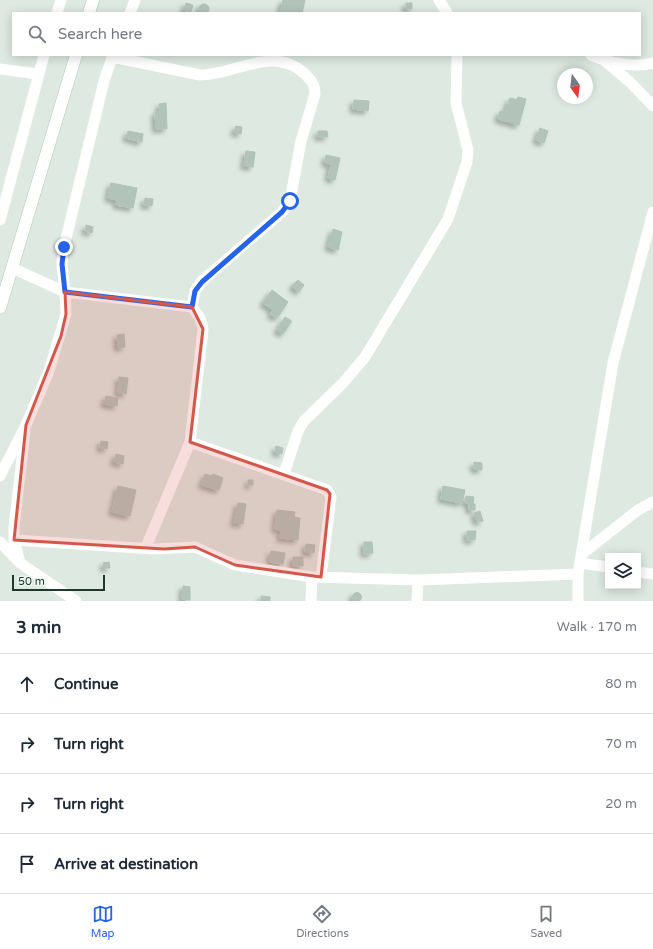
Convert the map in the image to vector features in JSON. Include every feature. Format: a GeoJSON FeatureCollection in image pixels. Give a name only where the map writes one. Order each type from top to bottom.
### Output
{"type":"FeatureCollection","features":[{"type":"Feature","properties":{"kind":"main road"},"geometry":{"type":"LineString","coordinates":[[89,12],[93,0]]}},
{"type":"Feature","properties":{"kind":"main road"},"geometry":{"type":"LineString","coordinates":[[0,308],[76,56]]}},
{"type":"Feature","properties":{"kind":"street"},"geometry":{"type":"LineString","coordinates":[[57,12],[62,0]]}},
{"type":"Feature","properties":{"kind":"street"},"geometry":{"type":"LineString","coordinates":[[130,12],[135,0]]}},
{"type":"Feature","properties":{"kind":"street"},"geometry":{"type":"LineString","coordinates":[[439,0],[446,12]]}},
{"type":"Feature","properties":{"kind":"street"},"geometry":{"type":"LineString","coordinates":[[0,220],[44,56]]}},
{"type":"Feature","properties":{"kind":"street"},"geometry":{"type":"LineString","coordinates":[[0,476],[26,425],[49,371],[61,336],[66,314],[62,264],[64,247],[104,81],[112,56],[200,75],[212,75],[263,61],[277,60],[299,69],[312,81],[315,88],[301,141],[290,201],[288,206],[202,282],[195,291],[192,307],[200,318],[203,329],[190,442],[146,548]]}},
{"type":"Feature","properties":{"kind":"street"},"geometry":{"type":"LineString","coordinates":[[284,474],[298,431],[304,421],[343,383],[365,357],[448,219],[467,162],[468,150],[456,102],[457,56]]}},
{"type":"Feature","properties":{"kind":"street"},"geometry":{"type":"LineString","coordinates":[[593,56],[605,61],[642,66],[653,63]]}},
{"type":"Feature","properties":{"kind":"street"},"geometry":{"type":"LineString","coordinates":[[605,61],[630,82],[653,106]]}},
{"type":"Feature","properties":{"kind":"street"},"geometry":{"type":"LineString","coordinates":[[0,69],[38,74]]}},
{"type":"Feature","properties":{"kind":"street"},"geometry":{"type":"LineString","coordinates":[[578,601],[580,563],[613,363],[653,212]]}},
{"type":"Feature","properties":{"kind":"street"},"geometry":{"type":"LineString","coordinates":[[12,268],[65,292],[192,307]]}},
{"type":"Feature","properties":{"kind":"street"},"geometry":{"type":"LineString","coordinates":[[20,564],[14,540],[14,527],[26,425]]}},
{"type":"Feature","properties":{"kind":"street"},"geometry":{"type":"LineString","coordinates":[[190,442],[327,490],[330,494],[316,577],[310,601]]}},
{"type":"Feature","properties":{"kind":"street"},"geometry":{"type":"LineString","coordinates":[[580,563],[638,510],[653,502]]}},
{"type":"Feature","properties":{"kind":"street"},"geometry":{"type":"LineString","coordinates":[[14,540],[154,549],[195,547],[235,565],[316,577],[418,580],[580,563],[605,567]]}},
{"type":"Feature","properties":{"kind":"street"},"geometry":{"type":"LineString","coordinates":[[0,542],[20,564],[76,601]]}},
{"type":"Feature","properties":{"kind":"street"},"geometry":{"type":"LineString","coordinates":[[641,572],[653,574]]}},
{"type":"Feature","properties":{"kind":"street"},"geometry":{"type":"LineString","coordinates":[[417,601],[418,580]]}},
{"type":"Feature","properties":{"kind":"highlighted area"},"geometry":{"type":"Polygon","coordinates":[[[65,292],[192,307],[203,329],[190,442],[327,490],[330,494],[321,577],[235,565],[195,547],[164,549],[14,540],[26,425],[61,336],[66,314],[65,292]]]}},
{"type":"Feature","properties":{"kind":"building"},"geometry":{"type":"Polygon","coordinates":[[[283,0],[305,0],[302,12],[280,12],[283,0]]]}},
{"type":"Feature","properties":{"kind":"building"},"geometry":{"type":"Polygon","coordinates":[[[186,3],[193,5],[191,12],[184,10],[186,3]]]}},
{"type":"Feature","properties":{"kind":"building"},"geometry":{"type":"Polygon","coordinates":[[[406,3],[412,3],[412,9],[406,9],[406,3]]]}},
{"type":"Feature","properties":{"kind":"building"},"geometry":{"type":"Polygon","coordinates":[[[202,4],[206,4],[209,7],[208,12],[199,11],[199,7],[202,4]]]}},
{"type":"Feature","properties":{"kind":"building"},"geometry":{"type":"Polygon","coordinates":[[[518,97],[526,99],[519,125],[498,119],[500,111],[505,112],[510,98],[517,100],[518,97]]]}},
{"type":"Feature","properties":{"kind":"building"},"geometry":{"type":"Polygon","coordinates":[[[354,100],[369,101],[368,111],[353,109],[354,100]]]}},
{"type":"Feature","properties":{"kind":"building"},"geometry":{"type":"Polygon","coordinates":[[[166,103],[167,129],[156,129],[155,112],[160,112],[159,104],[166,103]]]}},
{"type":"Feature","properties":{"kind":"building"},"geometry":{"type":"Polygon","coordinates":[[[236,126],[242,127],[241,134],[234,132],[236,126]]]}},
{"type":"Feature","properties":{"kind":"building"},"geometry":{"type":"Polygon","coordinates":[[[540,128],[548,131],[544,143],[536,140],[540,128]]]}},
{"type":"Feature","properties":{"kind":"building"},"geometry":{"type":"Polygon","coordinates":[[[128,131],[143,134],[142,142],[126,138],[128,131]]]}},
{"type":"Feature","properties":{"kind":"building"},"geometry":{"type":"Polygon","coordinates":[[[318,131],[327,131],[328,137],[318,137],[318,131]]]}},
{"type":"Feature","properties":{"kind":"building"},"geometry":{"type":"Polygon","coordinates":[[[246,151],[255,152],[253,167],[244,166],[246,151]]]}},
{"type":"Feature","properties":{"kind":"building"},"geometry":{"type":"Polygon","coordinates":[[[326,155],[340,158],[335,180],[328,178],[331,164],[325,163],[326,155]]]}},
{"type":"Feature","properties":{"kind":"building"},"geometry":{"type":"Polygon","coordinates":[[[111,183],[137,188],[133,208],[116,205],[117,200],[108,198],[111,183]]]}},
{"type":"Feature","properties":{"kind":"building"},"geometry":{"type":"Polygon","coordinates":[[[145,198],[153,199],[152,206],[144,205],[145,198]]]}},
{"type":"Feature","properties":{"kind":"building"},"geometry":{"type":"Polygon","coordinates":[[[86,225],[93,227],[92,233],[85,231],[86,225]]]}},
{"type":"Feature","properties":{"kind":"building"},"geometry":{"type":"Polygon","coordinates":[[[333,229],[342,232],[338,250],[328,247],[333,229]]]}},
{"type":"Feature","properties":{"kind":"building"},"geometry":{"type":"Polygon","coordinates":[[[298,280],[304,285],[299,292],[292,286],[298,280]]]}},
{"type":"Feature","properties":{"kind":"building"},"geometry":{"type":"Polygon","coordinates":[[[272,290],[288,302],[277,318],[270,314],[273,310],[263,303],[272,290]]]}},
{"type":"Feature","properties":{"kind":"building"},"geometry":{"type":"Polygon","coordinates":[[[285,317],[292,321],[283,334],[277,330],[285,317]]]}},
{"type":"Feature","properties":{"kind":"building"},"geometry":{"type":"Polygon","coordinates":[[[124,334],[125,347],[118,348],[117,335],[124,334]]]}},
{"type":"Feature","properties":{"kind":"building"},"geometry":{"type":"Polygon","coordinates":[[[119,377],[128,378],[126,394],[118,393],[119,377]]]}},
{"type":"Feature","properties":{"kind":"building"},"geometry":{"type":"Polygon","coordinates":[[[106,396],[118,398],[117,406],[104,404],[106,396]]]}},
{"type":"Feature","properties":{"kind":"building"},"geometry":{"type":"Polygon","coordinates":[[[101,441],[108,442],[107,449],[100,448],[101,441]]]}},
{"type":"Feature","properties":{"kind":"building"},"geometry":{"type":"Polygon","coordinates":[[[276,446],[283,448],[282,454],[275,452],[276,446]]]}},
{"type":"Feature","properties":{"kind":"building"},"geometry":{"type":"Polygon","coordinates":[[[116,454],[124,456],[123,464],[114,462],[116,454]]]}},
{"type":"Feature","properties":{"kind":"building"},"geometry":{"type":"Polygon","coordinates":[[[474,462],[482,463],[482,470],[474,469],[474,462]]]}},
{"type":"Feature","properties":{"kind":"building"},"geometry":{"type":"Polygon","coordinates":[[[205,474],[212,476],[213,474],[223,478],[219,490],[202,485],[205,474]]]}},
{"type":"Feature","properties":{"kind":"building"},"geometry":{"type":"Polygon","coordinates":[[[248,480],[253,480],[253,485],[248,485],[248,480]]]}},
{"type":"Feature","properties":{"kind":"building"},"geometry":{"type":"Polygon","coordinates":[[[118,486],[136,490],[130,516],[112,512],[118,486]]]}},
{"type":"Feature","properties":{"kind":"building"},"geometry":{"type":"Polygon","coordinates":[[[443,486],[465,490],[462,503],[441,499],[443,486]]]}},
{"type":"Feature","properties":{"kind":"building"},"geometry":{"type":"Polygon","coordinates":[[[466,496],[474,497],[473,504],[465,503],[466,496]]]}},
{"type":"Feature","properties":{"kind":"building"},"geometry":{"type":"Polygon","coordinates":[[[238,503],[246,504],[243,524],[234,523],[238,503]]]}},
{"type":"Feature","properties":{"kind":"building"},"geometry":{"type":"Polygon","coordinates":[[[469,504],[475,504],[475,510],[469,510],[469,504]]]}},
{"type":"Feature","properties":{"kind":"building"},"geometry":{"type":"Polygon","coordinates":[[[277,510],[295,512],[294,517],[300,518],[298,540],[280,538],[281,530],[275,529],[277,510]]]}},
{"type":"Feature","properties":{"kind":"building"},"geometry":{"type":"Polygon","coordinates":[[[480,511],[483,521],[477,522],[474,513],[480,511]]]}},
{"type":"Feature","properties":{"kind":"building"},"geometry":{"type":"Polygon","coordinates":[[[467,531],[476,531],[475,540],[467,540],[467,531]]]}},
{"type":"Feature","properties":{"kind":"building"},"geometry":{"type":"Polygon","coordinates":[[[364,542],[372,542],[373,553],[364,554],[364,542]]]}},
{"type":"Feature","properties":{"kind":"building"},"geometry":{"type":"Polygon","coordinates":[[[306,544],[315,545],[314,553],[305,552],[306,544]]]}},
{"type":"Feature","properties":{"kind":"building"},"geometry":{"type":"Polygon","coordinates":[[[271,551],[285,553],[283,564],[270,562],[271,551]]]}},
{"type":"Feature","properties":{"kind":"building"},"geometry":{"type":"Polygon","coordinates":[[[293,557],[303,557],[303,566],[293,566],[293,557]]]}},
{"type":"Feature","properties":{"kind":"building"},"geometry":{"type":"Polygon","coordinates":[[[109,562],[110,568],[104,568],[103,563],[109,562]]]}},
{"type":"Feature","properties":{"kind":"building"},"geometry":{"type":"Polygon","coordinates":[[[183,586],[190,587],[190,600],[182,599],[183,586]]]}},
{"type":"Feature","properties":{"kind":"building"},"geometry":{"type":"Polygon","coordinates":[[[357,592],[362,597],[359,601],[355,601],[352,597],[357,592]]]}},
{"type":"Feature","properties":{"kind":"building"},"geometry":{"type":"Polygon","coordinates":[[[261,596],[270,597],[270,601],[261,601],[261,596]]]}},
{"type":"Feature","properties":{"kind":"route"},"geometry":{"type":"LineString","coordinates":[[64,247],[62,264],[65,292],[192,307],[195,291],[198,286],[282,212],[288,206],[290,201]]}}]}
